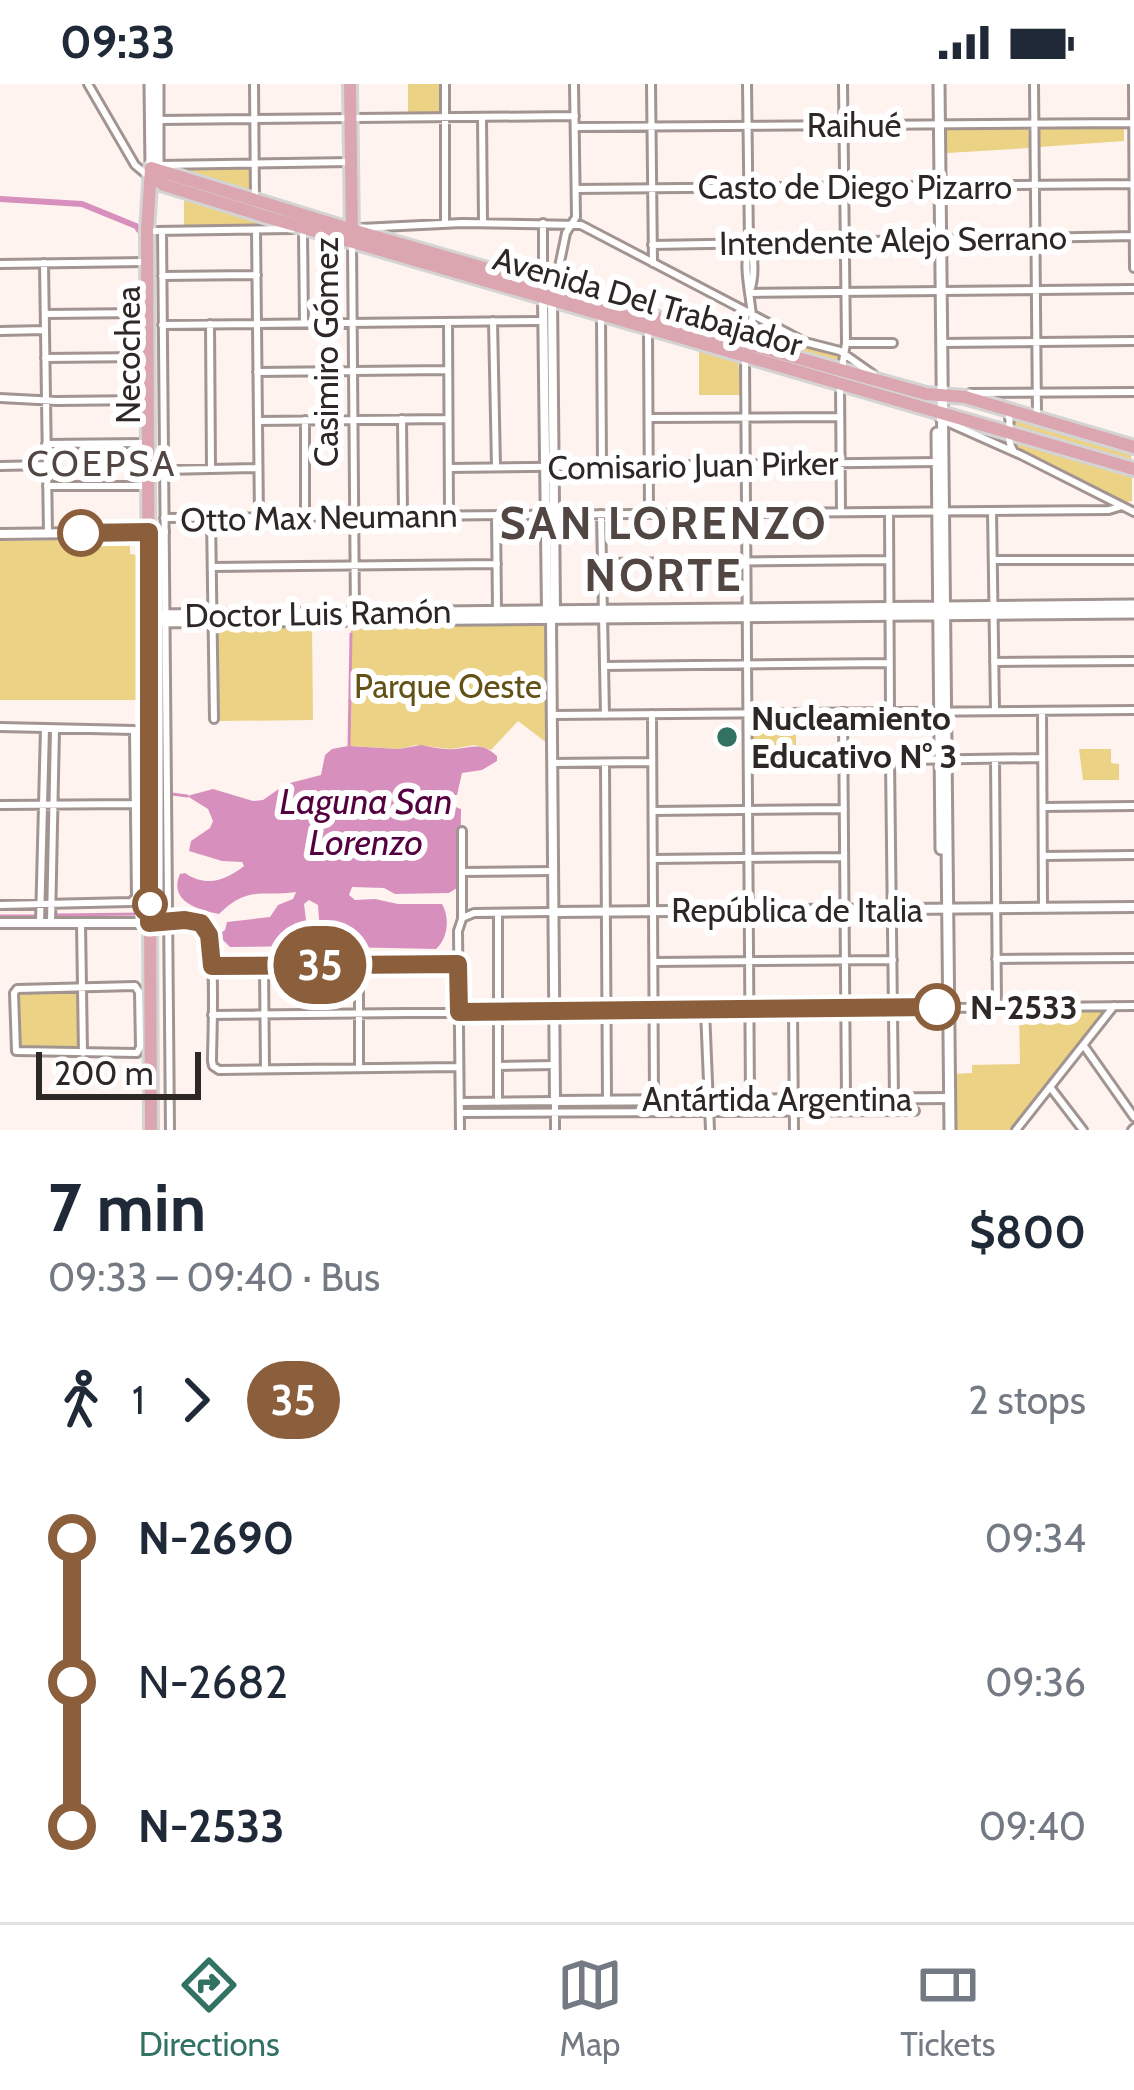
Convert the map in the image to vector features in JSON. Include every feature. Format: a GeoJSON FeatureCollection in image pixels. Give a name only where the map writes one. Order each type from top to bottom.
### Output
{"type":"FeatureCollection","features":[{"type":"Feature","properties":{"kind":"main road","name":"Necochea"},"geometry":{"type":"LineString","coordinates":[[154,84],[158,120],[148,262],[148,486],[156,532]]}},
{"type":"Feature","properties":{"kind":"main road","name":"Necochea"},"geometry":{"type":"LineString","coordinates":[[154,84],[158,231],[154,1130]]}},
{"type":"Feature","properties":{"kind":"main road","name":"Casimiro Gómez"},"geometry":{"type":"LineString","coordinates":[[350,84],[352,236]]}},
{"type":"Feature","properties":{"kind":"main road"},"geometry":{"type":"LineString","coordinates":[[938,84],[940,343],[946,395],[938,462],[941,512]]}},
{"type":"Feature","properties":{"kind":"main road","name":"Avenida Del Trabajador"},"geometry":{"type":"LineString","coordinates":[[155,172],[255,200],[352,236],[841,378],[940,417],[1134,469]]}},
{"type":"Feature","properties":{"kind":"main road","name":"Avenida Del Trabajador"},"geometry":{"type":"LineString","coordinates":[[155,172],[302,227],[352,236]]}},
{"type":"Feature","properties":{"kind":"main road","name":"Avenida Del Trabajador"},"geometry":{"type":"LineString","coordinates":[[548,293],[648,330],[748,351]]}},
{"type":"Feature","properties":{"kind":"main road","name":"Avenida Del Trabajador"},"geometry":{"type":"LineString","coordinates":[[841,378],[946,395],[1134,447]]}},
{"type":"Feature","properties":{"kind":"main road"},"geometry":{"type":"LineString","coordinates":[[940,417],[947,1130]]}},
{"type":"Feature","properties":{"kind":"main road","name":"Doctor Luis Ramón"},"geometry":{"type":"LineString","coordinates":[[157,619],[1134,609]]}},
{"type":"Feature","properties":{"kind":"street"},"geometry":{"type":"LineString","coordinates":[[88,84],[139,171],[351,162]]}},
{"type":"Feature","properties":{"kind":"street"},"geometry":{"type":"LineString","coordinates":[[254,84],[255,200]]}},
{"type":"Feature","properties":{"kind":"street"},"geometry":{"type":"LineString","coordinates":[[445,84],[446,224]]}},
{"type":"Feature","properties":{"kind":"street"},"geometry":{"type":"LineString","coordinates":[[548,293],[566,233],[576,218],[574,84]]}},
{"type":"Feature","properties":{"kind":"street"},"geometry":{"type":"LineString","coordinates":[[651,84],[653,263]]}},
{"type":"Feature","properties":{"kind":"street"},"geometry":{"type":"LineString","coordinates":[[747,84],[753,316],[745,418],[750,1100]]}},
{"type":"Feature","properties":{"kind":"street"},"geometry":{"type":"LineString","coordinates":[[841,512],[841,378],[846,343],[844,84]]}},
{"type":"Feature","properties":{"kind":"street"},"geometry":{"type":"LineString","coordinates":[[1034,84],[1037,419]]}},
{"type":"Feature","properties":{"kind":"street"},"geometry":{"type":"LineString","coordinates":[[1133,84],[1134,268]]}},
{"type":"Feature","properties":{"kind":"street"},"geometry":{"type":"LineString","coordinates":[[158,120],[575,116]]}},
{"type":"Feature","properties":{"kind":"street"},"geometry":{"type":"LineString","coordinates":[[482,117],[483,224]]}},
{"type":"Feature","properties":{"kind":"street","name":"Raihué"},"geometry":{"type":"LineString","coordinates":[[575,127],[1134,123]]}},
{"type":"Feature","properties":{"kind":"street","name":"Casto de Diego Pizarro"},"geometry":{"type":"LineString","coordinates":[[576,189],[1134,184]]}},
{"type":"Feature","properties":{"kind":"street"},"geometry":{"type":"LineString","coordinates":[[544,223],[555,1130]]}},
{"type":"Feature","properties":{"kind":"street"},"geometry":{"type":"LineString","coordinates":[[352,236],[446,224],[585,226],[809,344],[845,354],[887,383]]}},
{"type":"Feature","properties":{"kind":"street"},"geometry":{"type":"LineString","coordinates":[[0,534],[156,532],[164,518],[158,231],[302,227],[304,323]]}},
{"type":"Feature","properties":{"kind":"street"},"geometry":{"type":"LineString","coordinates":[[256,230],[259,518]]}},
{"type":"Feature","properties":{"kind":"street","name":"Casimiro Gómez"},"geometry":{"type":"LineString","coordinates":[[352,236],[355,616]]}},
{"type":"Feature","properties":{"kind":"street","name":"Intendente Alejo Serrano"},"geometry":{"type":"LineString","coordinates":[[652,244],[1134,236]]}},
{"type":"Feature","properties":{"kind":"street"},"geometry":{"type":"LineString","coordinates":[[0,264],[148,262]]}},
{"type":"Feature","properties":{"kind":"street"},"geometry":{"type":"LineString","coordinates":[[44,263],[47,533]]}},
{"type":"Feature","properties":{"kind":"street"},"geometry":{"type":"LineString","coordinates":[[162,276],[256,275]]}},
{"type":"Feature","properties":{"kind":"street"},"geometry":{"type":"LineString","coordinates":[[749,293],[1134,289]]}},
{"type":"Feature","properties":{"kind":"street"},"geometry":{"type":"LineString","coordinates":[[45,314],[148,313]]}},
{"type":"Feature","properties":{"kind":"street"},"geometry":{"type":"LineString","coordinates":[[601,316],[602,466]]}},
{"type":"Feature","properties":{"kind":"street"},"geometry":{"type":"LineString","coordinates":[[493,321],[496,467]]}},
{"type":"Feature","properties":{"kind":"street"},"geometry":{"type":"LineString","coordinates":[[162,325],[547,321]]}},
{"type":"Feature","properties":{"kind":"street"},"geometry":{"type":"LineString","coordinates":[[448,322],[449,516]]}},
{"type":"Feature","properties":{"kind":"street"},"geometry":{"type":"LineString","coordinates":[[210,324],[211,469]]}},
{"type":"Feature","properties":{"kind":"street"},"geometry":{"type":"LineString","coordinates":[[0,331],[45,330]]}},
{"type":"Feature","properties":{"kind":"street"},"geometry":{"type":"LineString","coordinates":[[648,330],[650,514]]}},
{"type":"Feature","properties":{"kind":"street"},"geometry":{"type":"LineString","coordinates":[[940,343],[1134,341]]}},
{"type":"Feature","properties":{"kind":"street"},"geometry":{"type":"LineString","coordinates":[[846,343],[893,343]]}},
{"type":"Feature","properties":{"kind":"street"},"geometry":{"type":"LineString","coordinates":[[45,358],[148,357]]}},
{"type":"Feature","properties":{"kind":"street"},"geometry":{"type":"LineString","coordinates":[[257,372],[448,370]]}},
{"type":"Feature","properties":{"kind":"street"},"geometry":{"type":"LineString","coordinates":[[946,395],[1134,392]]}},
{"type":"Feature","properties":{"kind":"street"},"geometry":{"type":"LineString","coordinates":[[0,398],[148,400]]}},
{"type":"Feature","properties":{"kind":"street"},"geometry":{"type":"LineString","coordinates":[[1003,409],[1010,418],[1011,448],[1021,455]]}},
{"type":"Feature","properties":{"kind":"street"},"geometry":{"type":"LineString","coordinates":[[649,418],[840,417]]}},
{"type":"Feature","properties":{"kind":"street"},"geometry":{"type":"LineString","coordinates":[[940,417],[1134,512]]}},
{"type":"Feature","properties":{"kind":"street"},"geometry":{"type":"LineString","coordinates":[[401,419],[403,516]]}},
{"type":"Feature","properties":{"kind":"street"},"geometry":{"type":"LineString","coordinates":[[258,421],[448,419]]}},
{"type":"Feature","properties":{"kind":"street"},"geometry":{"type":"LineString","coordinates":[[304,420],[305,517]]}},
{"type":"Feature","properties":{"kind":"street"},"geometry":{"type":"LineString","coordinates":[[987,442],[1002,443],[1009,435]]}},
{"type":"Feature","properties":{"kind":"street"},"geometry":{"type":"LineString","coordinates":[[46,443],[148,443]]}},
{"type":"Feature","properties":{"kind":"street","name":"Comisario Juan Pirker"},"geometry":{"type":"LineString","coordinates":[[449,468],[938,462]]}},
{"type":"Feature","properties":{"kind":"street"},"geometry":{"type":"LineString","coordinates":[[0,466],[47,465]]}},
{"type":"Feature","properties":{"kind":"street"},"geometry":{"type":"LineString","coordinates":[[164,470],[258,468]]}},
{"type":"Feature","properties":{"kind":"street","name":"Otto Max Neumann"},"geometry":{"type":"LineString","coordinates":[[47,486],[148,486]]}},
{"type":"Feature","properties":{"kind":"street","name":"Otto Max Neumann"},"geometry":{"type":"LineString","coordinates":[[164,518],[1109,510],[1122,506]]}},
{"type":"Feature","properties":{"kind":"street"},"geometry":{"type":"LineString","coordinates":[[992,511],[995,711]]}},
{"type":"Feature","properties":{"kind":"street"},"geometry":{"type":"LineString","coordinates":[[889,512],[890,712]]}},
{"type":"Feature","properties":{"kind":"street"},"geometry":{"type":"LineString","coordinates":[[601,514],[604,715]]}},
{"type":"Feature","properties":{"kind":"street"},"geometry":{"type":"LineString","coordinates":[[496,515],[497,615]]}},
{"type":"Feature","properties":{"kind":"street"},"geometry":{"type":"LineString","coordinates":[[211,518],[214,718]]}},
{"type":"Feature","properties":{"kind":"street"},"geometry":{"type":"LineString","coordinates":[[602,563],[889,560]]}},
{"type":"Feature","properties":{"kind":"street"},"geometry":{"type":"LineString","coordinates":[[993,560],[1134,560]]}},
{"type":"Feature","properties":{"kind":"street"},"geometry":{"type":"LineString","coordinates":[[212,567],[497,563]]}},
{"type":"Feature","properties":{"kind":"street"},"geometry":{"type":"LineString","coordinates":[[994,662],[1134,661]]}},
{"type":"Feature","properties":{"kind":"street"},"geometry":{"type":"LineString","coordinates":[[604,666],[889,663]]}},
{"type":"Feature","properties":{"kind":"street"},"geometry":{"type":"LineString","coordinates":[[551,715],[1134,710]]}},
{"type":"Feature","properties":{"kind":"street"},"geometry":{"type":"LineString","coordinates":[[1042,711],[1043,908]]}},
{"type":"Feature","properties":{"kind":"street"},"geometry":{"type":"LineString","coordinates":[[843,712],[846,1099]]}},
{"type":"Feature","properties":{"kind":"street"},"geometry":{"type":"LineString","coordinates":[[652,714],[654,1100]]}},
{"type":"Feature","properties":{"kind":"street"},"geometry":{"type":"LineString","coordinates":[[0,727],[134,730],[136,804],[134,901],[0,904]]}},
{"type":"Feature","properties":{"kind":"street"},"geometry":{"type":"LineString","coordinates":[[45,923],[51,904],[50,728]]}},
{"type":"Feature","properties":{"kind":"street"},"geometry":{"type":"LineString","coordinates":[[45,923],[40,904],[50,728]]}},
{"type":"Feature","properties":{"kind":"street"},"geometry":{"type":"LineString","coordinates":[[843,760],[1042,758]]}},
{"type":"Feature","properties":{"kind":"street"},"geometry":{"type":"LineString","coordinates":[[995,759],[997,1007]]}},
{"type":"Feature","properties":{"kind":"street"},"geometry":{"type":"LineString","coordinates":[[890,760],[894,1098]]}},
{"type":"Feature","properties":{"kind":"street"},"geometry":{"type":"LineString","coordinates":[[552,763],[652,762]]}},
{"type":"Feature","properties":{"kind":"street"},"geometry":{"type":"LineString","coordinates":[[605,763],[608,1100]]}},
{"type":"Feature","properties":{"kind":"street"},"geometry":{"type":"LineString","coordinates":[[0,805],[136,804]]}},
{"type":"Feature","properties":{"kind":"street"},"geometry":{"type":"LineString","coordinates":[[1042,807],[1134,806]]}},
{"type":"Feature","properties":{"kind":"street"},"geometry":{"type":"LineString","coordinates":[[652,811],[844,809]]}},
{"type":"Feature","properties":{"kind":"street"},"geometry":{"type":"LineString","coordinates":[[460,1130],[462,831]]}},
{"type":"Feature","properties":{"kind":"street"},"geometry":{"type":"LineString","coordinates":[[1043,856],[1134,855]]}},
{"type":"Feature","properties":{"kind":"street"},"geometry":{"type":"LineString","coordinates":[[653,859],[844,857]]}},
{"type":"Feature","properties":{"kind":"street"},"geometry":{"type":"LineString","coordinates":[[461,872],[553,872]]}},
{"type":"Feature","properties":{"kind":"street","name":"República de Italia"},"geometry":{"type":"LineString","coordinates":[[461,919],[474,913],[1134,907]]}},
{"type":"Feature","properties":{"kind":"street"},"geometry":{"type":"LineString","coordinates":[[498,913],[498,1102]]}},
{"type":"Feature","properties":{"kind":"street"},"geometry":{"type":"LineString","coordinates":[[0,923],[194,920],[204,925],[212,966],[213,1066],[219,1070],[459,1067]]}},
{"type":"Feature","properties":{"kind":"street"},"geometry":{"type":"LineString","coordinates":[[158,922],[170,1130]]}},
{"type":"Feature","properties":{"kind":"street"},"geometry":{"type":"LineString","coordinates":[[81,923],[83,1053]]}},
{"type":"Feature","properties":{"kind":"street"},"geometry":{"type":"LineString","coordinates":[[996,959],[1134,958]]}},
{"type":"Feature","properties":{"kind":"street"},"geometry":{"type":"LineString","coordinates":[[653,962],[893,960]]}},
{"type":"Feature","properties":{"kind":"street"},"geometry":{"type":"LineString","coordinates":[[212,966],[458,964]]}},
{"type":"Feature","properties":{"kind":"street"},"geometry":{"type":"LineString","coordinates":[[358,965],[359,1068]]}},
{"type":"Feature","properties":{"kind":"street"},"geometry":{"type":"LineString","coordinates":[[264,966],[266,1069]]}},
{"type":"Feature","properties":{"kind":"street"},"geometry":{"type":"LineString","coordinates":[[82,987],[138,987],[139,1051],[16,1051],[16,990],[82,987]]}},
{"type":"Feature","properties":{"kind":"street"},"geometry":{"type":"LineString","coordinates":[[1016,1130],[1114,1006]]}},
{"type":"Feature","properties":{"kind":"street"},"geometry":{"type":"LineString","coordinates":[[212,1015],[1134,1006]]}},
{"type":"Feature","properties":{"kind":"street"},"geometry":{"type":"LineString","coordinates":[[793,1009],[794,1130]]}},
{"type":"Feature","properties":{"kind":"street"},"geometry":{"type":"LineString","coordinates":[[705,1010],[710,1130]]}},
{"type":"Feature","properties":{"kind":"street"},"geometry":{"type":"LineString","coordinates":[[1083,1045],[1134,1117]]}},
{"type":"Feature","properties":{"kind":"street"},"geometry":{"type":"LineString","coordinates":[[498,1066],[555,1065]]}},
{"type":"Feature","properties":{"kind":"street"},"geometry":{"type":"LineString","coordinates":[[1050,1087],[1083,1130]]}},
{"type":"Feature","properties":{"kind":"street","name":"Antártida Argentina"},"geometry":{"type":"LineString","coordinates":[[460,1102],[555,1107],[608,1100],[947,1098]]}},
{"type":"Feature","properties":{"kind":"street"},"geometry":{"type":"LineString","coordinates":[[460,1112],[555,1107],[915,1111]]}},
{"type":"Feature","properties":{"kind":"green space"},"geometry":{"type":"Polygon","coordinates":[[[408,84],[442,84],[441,113],[408,115],[408,84]]]}},
{"type":"Feature","properties":{"kind":"green space"},"geometry":{"type":"Polygon","coordinates":[[[1124,127],[1124,141],[1039,147],[1039,129],[1124,127]]]}},
{"type":"Feature","properties":{"kind":"green space"},"geometry":{"type":"Polygon","coordinates":[[[1028,129],[1029,148],[947,153],[947,130],[1028,129]]]}},
{"type":"Feature","properties":{"kind":"green space"},"geometry":{"type":"Polygon","coordinates":[[[249,167],[251,193],[167,168],[249,167]]]}},
{"type":"Feature","properties":{"kind":"green space"},"geometry":{"type":"Polygon","coordinates":[[[184,194],[282,226],[184,229],[184,194]]]}},
{"type":"Feature","properties":{"kind":"green space"},"geometry":{"type":"Polygon","coordinates":[[[760,324],[808,346],[836,352],[840,364],[755,342],[760,324]]]}},
{"type":"Feature","properties":{"kind":"green space"},"geometry":{"type":"Polygon","coordinates":[[[699,347],[738,359],[741,395],[699,395],[699,347]]]}},
{"type":"Feature","properties":{"kind":"green space"},"geometry":{"type":"Polygon","coordinates":[[[1015,419],[1130,451],[1132,462],[1014,429],[1015,419]]]}},
{"type":"Feature","properties":{"kind":"green space"},"geometry":{"type":"Polygon","coordinates":[[[1011,436],[1132,473],[1132,501],[1016,448],[1011,436]]]}},
{"type":"Feature","properties":{"kind":"green space"},"geometry":{"type":"Polygon","coordinates":[[[130,539],[130,554],[138,555],[140,700],[0,700],[0,541],[130,539]]]}},
{"type":"Feature","properties":{"kind":"green space","name":"Parque Oeste"},"geometry":{"type":"Polygon","coordinates":[[[540,622],[546,629],[547,743],[518,721],[491,750],[475,745],[451,749],[349,746],[351,624],[540,622]]]}},
{"type":"Feature","properties":{"kind":"green space"},"geometry":{"type":"Polygon","coordinates":[[[312,626],[313,720],[219,721],[218,628],[312,626]]]}},
{"type":"Feature","properties":{"kind":"green space"},"geometry":{"type":"Polygon","coordinates":[[[757,716],[796,716],[796,762],[750,762],[750,722],[757,716]]]}},
{"type":"Feature","properties":{"kind":"green space"},"geometry":{"type":"Polygon","coordinates":[[[1079,749],[1111,749],[1111,763],[1119,764],[1119,780],[1083,780],[1079,749]]]}},
{"type":"Feature","properties":{"kind":"green space"},"geometry":{"type":"Polygon","coordinates":[[[74,990],[78,994],[78,1048],[19,1049],[18,992],[74,990]]]}},
{"type":"Feature","properties":{"kind":"green space"},"geometry":{"type":"Polygon","coordinates":[[[1019,1010],[1103,1012],[1012,1130],[953,1130],[952,1074],[972,1073],[972,1065],[1020,1064],[1019,1010]]]}},
{"type":"Feature","properties":{"kind":"water","name":"Laguna San Lorenzo"},"geometry":{"type":"Polygon","coordinates":[[[482,747],[497,756],[497,761],[482,770],[462,773],[457,795],[429,800],[435,809],[461,809],[460,886],[449,893],[395,894],[384,888],[352,887],[349,895],[355,900],[442,904],[446,928],[436,949],[340,947],[320,933],[318,905],[309,900],[304,904],[308,935],[302,946],[230,947],[218,935],[227,922],[270,917],[296,892],[247,896],[219,914],[194,907],[178,891],[180,874],[216,880],[244,866],[189,851],[191,841],[213,821],[208,809],[187,796],[213,789],[263,800],[286,784],[321,775],[325,755],[332,749],[482,747]]]}},
{"type":"Feature","properties":{"kind":"waterway"},"geometry":{"type":"LineString","coordinates":[[0,199],[82,204],[136,226],[142,234]]}},
{"type":"Feature","properties":{"kind":"waterway"},"geometry":{"type":"LineString","coordinates":[[349,746],[351,634]]}},
{"type":"Feature","properties":{"kind":"waterway"},"geometry":{"type":"LineString","coordinates":[[172,794],[187,796]]}},
{"type":"Feature","properties":{"kind":"waterway"},"geometry":{"type":"LineString","coordinates":[[56,915],[142,914]]}},
{"type":"Feature","properties":{"kind":"waterway"},"geometry":{"type":"LineString","coordinates":[[0,916],[37,916]]}},
{"type":"Feature","properties":{"kind":"bus line","name":"35"},"geometry":{"type":"LineString","coordinates":[[81,533],[149,532],[149,923],[201,923],[209,935],[212,966],[458,964],[459,1012],[937,1007]]}},
{"type":"Feature","properties":{"kind":"place","name":"Nucleamiento Educativo N° 3"},"geometry":{"type":"Point","coordinates":[727,737]}},
{"type":"Feature","properties":{"kind":"place","name":"N-2533"},"geometry":{"type":"Point","coordinates":[937,1007]}},
{"type":"Feature","properties":{"kind":"district","name":"COEPSA"},"geometry":{"type":"Point","coordinates":[102,463]}},
{"type":"Feature","properties":{"kind":"district","name":"SAN LORENZO NORTE"},"geometry":{"type":"Point","coordinates":[664,549]}}]}
